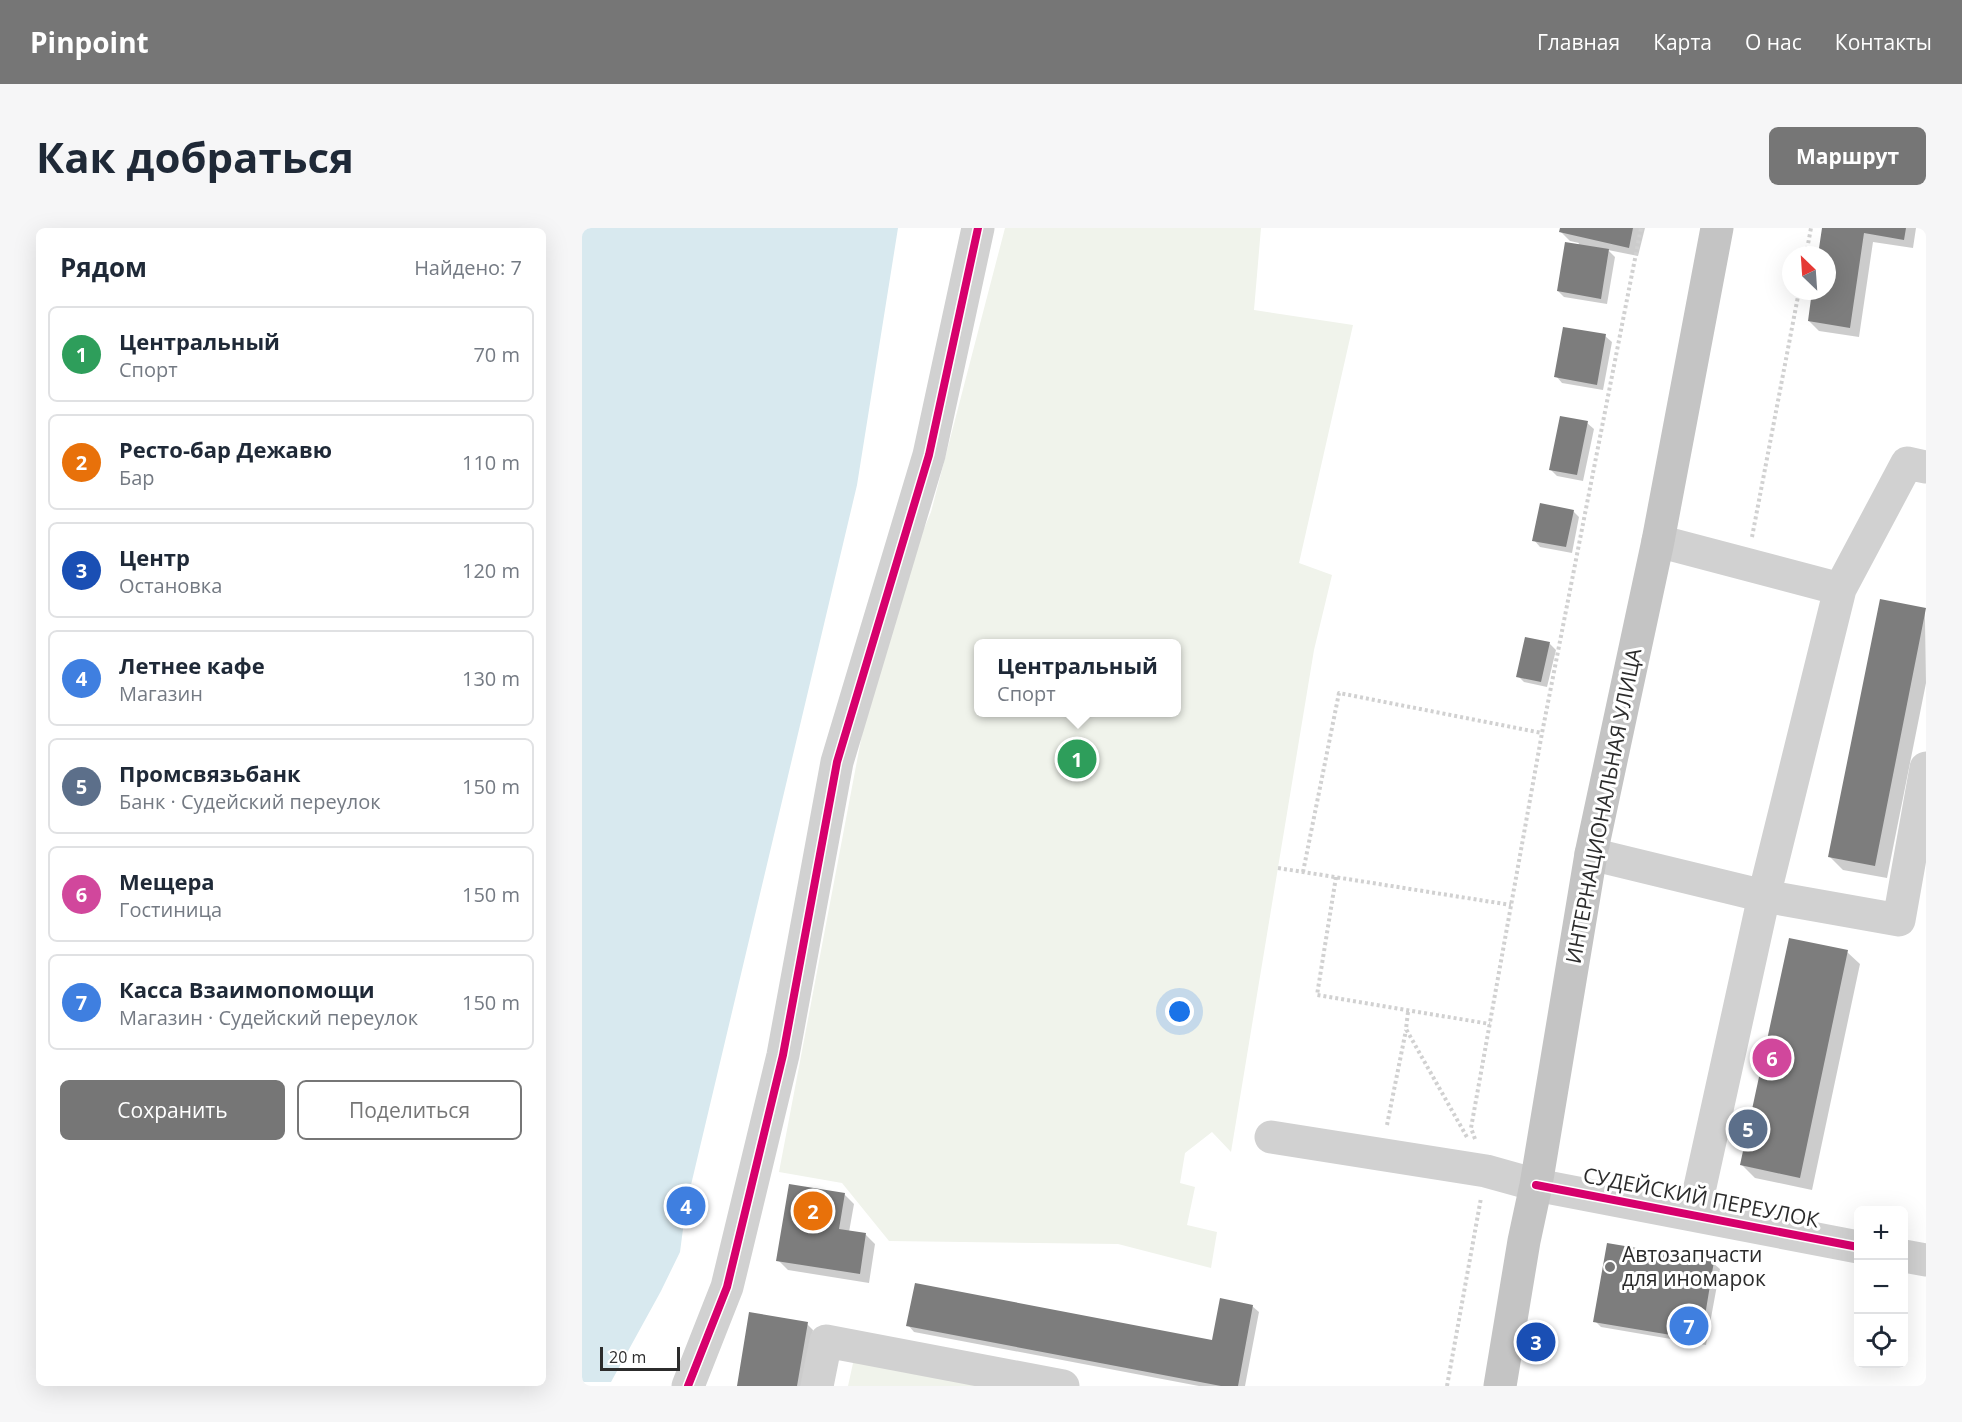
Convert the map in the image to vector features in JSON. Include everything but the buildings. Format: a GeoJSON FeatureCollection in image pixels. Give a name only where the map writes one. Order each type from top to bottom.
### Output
{"type":"FeatureCollection","features":[{"type":"Feature","properties":{"kind":"main road","name":"ИНТЕРНАЦИОНАЛЬНАЯ УЛИЦА"},"geometry":{"type":"LineString","coordinates":[[1500,1386],[1591,854],[1658,541],[1717,228]]}},
{"type":"Feature","properties":{"kind":"street"},"geometry":{"type":"LineString","coordinates":[[688,1386],[727,1287],[783,1056],[837,762],[929,455],[978,228]]}},
{"type":"Feature","properties":{"kind":"street"},"geometry":{"type":"LineString","coordinates":[[1694,1214],[1764,896],[1840,589],[1907,464],[1926,467]]}},
{"type":"Feature","properties":{"kind":"street"},"geometry":{"type":"LineString","coordinates":[[1658,541],[1840,589]]}},
{"type":"Feature","properties":{"kind":"street"},"geometry":{"type":"LineString","coordinates":[[1591,854],[1764,896],[1899,920],[1925,784]]}},
{"type":"Feature","properties":{"kind":"street","name":"СУДЕЙСКИЙ ПЕРЕУЛОК"},"geometry":{"type":"LineString","coordinates":[[1271,1137],[1486,1171],[1536,1185],[1854,1246]]}},
{"type":"Feature","properties":{"kind":"street"},"geometry":{"type":"LineString","coordinates":[[1908,1257],[1926,1260]]}},
{"type":"Feature","properties":{"kind":"street"},"geometry":{"type":"LineString","coordinates":[[817,1386],[826,1341],[1063,1386]]}},
{"type":"Feature","properties":{"kind":"path"},"geometry":{"type":"LineString","coordinates":[[1447,1386],[1486,1171],[1471,1128],[1542,733],[1641,228]]}},
{"type":"Feature","properties":{"kind":"path"},"geometry":{"type":"LineString","coordinates":[[1808,246],[1811,228]]}},
{"type":"Feature","properties":{"kind":"path"},"geometry":{"type":"LineString","coordinates":[[1747,564],[1797,300]]}},
{"type":"Feature","properties":{"kind":"path"},"geometry":{"type":"LineString","coordinates":[[1303,872],[1339,693],[1542,733]]}},
{"type":"Feature","properties":{"kind":"path"},"geometry":{"type":"LineString","coordinates":[[1278,868],[1511,905]]}},
{"type":"Feature","properties":{"kind":"path"},"geometry":{"type":"LineString","coordinates":[[1336,877],[1317,995],[1490,1024]]}},
{"type":"Feature","properties":{"kind":"path"},"geometry":{"type":"LineString","coordinates":[[1381,1154],[1408,1012]]}},
{"type":"Feature","properties":{"kind":"path"},"geometry":{"type":"LineString","coordinates":[[1406,1029],[1486,1171]]}},
{"type":"Feature","properties":{"kind":"shaded area"},"geometry":{"type":"Polygon","coordinates":[[[582,228],[898,228],[857,485],[686,1206],[680,1252],[611,1382],[582,1382],[582,228]]]}},
{"type":"Feature","properties":{"kind":"shaded area"},"geometry":{"type":"Polygon","coordinates":[[[1005,228],[1261,228],[1254,310],[1353,325],[1299,563],[1332,575],[1314,650],[1231,1152],[1212,1132],[1185,1153],[1180,1183],[1195,1187],[1187,1225],[1217,1232],[1211,1268],[1118,1244],[889,1241],[842,1183],[779,1172],[882,629],[931,512],[1005,228]]]}},
{"type":"Feature","properties":{"kind":"shaded area"},"geometry":{"type":"Polygon","coordinates":[[[855,1354],[1009,1386],[848,1386],[855,1354]]]}},
{"type":"Feature","properties":{"kind":"cycle path"},"geometry":{"type":"LineString","coordinates":[[688,1386],[727,1287],[783,1055],[837,762],[929,455],[978,228]]}},
{"type":"Feature","properties":{"kind":"cycle path"},"geometry":{"type":"LineString","coordinates":[[1536,1185],[1854,1246]]}},
{"type":"Feature","properties":{"kind":"place","name":"Центральный"},"geometry":{"type":"Point","coordinates":[1077,759]}},
{"type":"Feature","properties":{"kind":"place","name":"Мещера"},"geometry":{"type":"Point","coordinates":[1772,1058]}},
{"type":"Feature","properties":{"kind":"place","name":"Промсвязьбанк"},"geometry":{"type":"Point","coordinates":[1748,1129]}},
{"type":"Feature","properties":{"kind":"place","name":"Летнее кафе"},"geometry":{"type":"Point","coordinates":[686,1206]}},
{"type":"Feature","properties":{"kind":"place","name":"Ресто-бар Дежавю"},"geometry":{"type":"Point","coordinates":[813,1211]}},
{"type":"Feature","properties":{"kind":"place","name":"Автозапчасти для иномарок"},"geometry":{"type":"Point","coordinates":[1610,1267]}},
{"type":"Feature","properties":{"kind":"place","name":"Касса Взаимопомощи"},"geometry":{"type":"Point","coordinates":[1689,1326]}},
{"type":"Feature","properties":{"kind":"place","name":"Центр"},"geometry":{"type":"Point","coordinates":[1536,1342]}}]}
